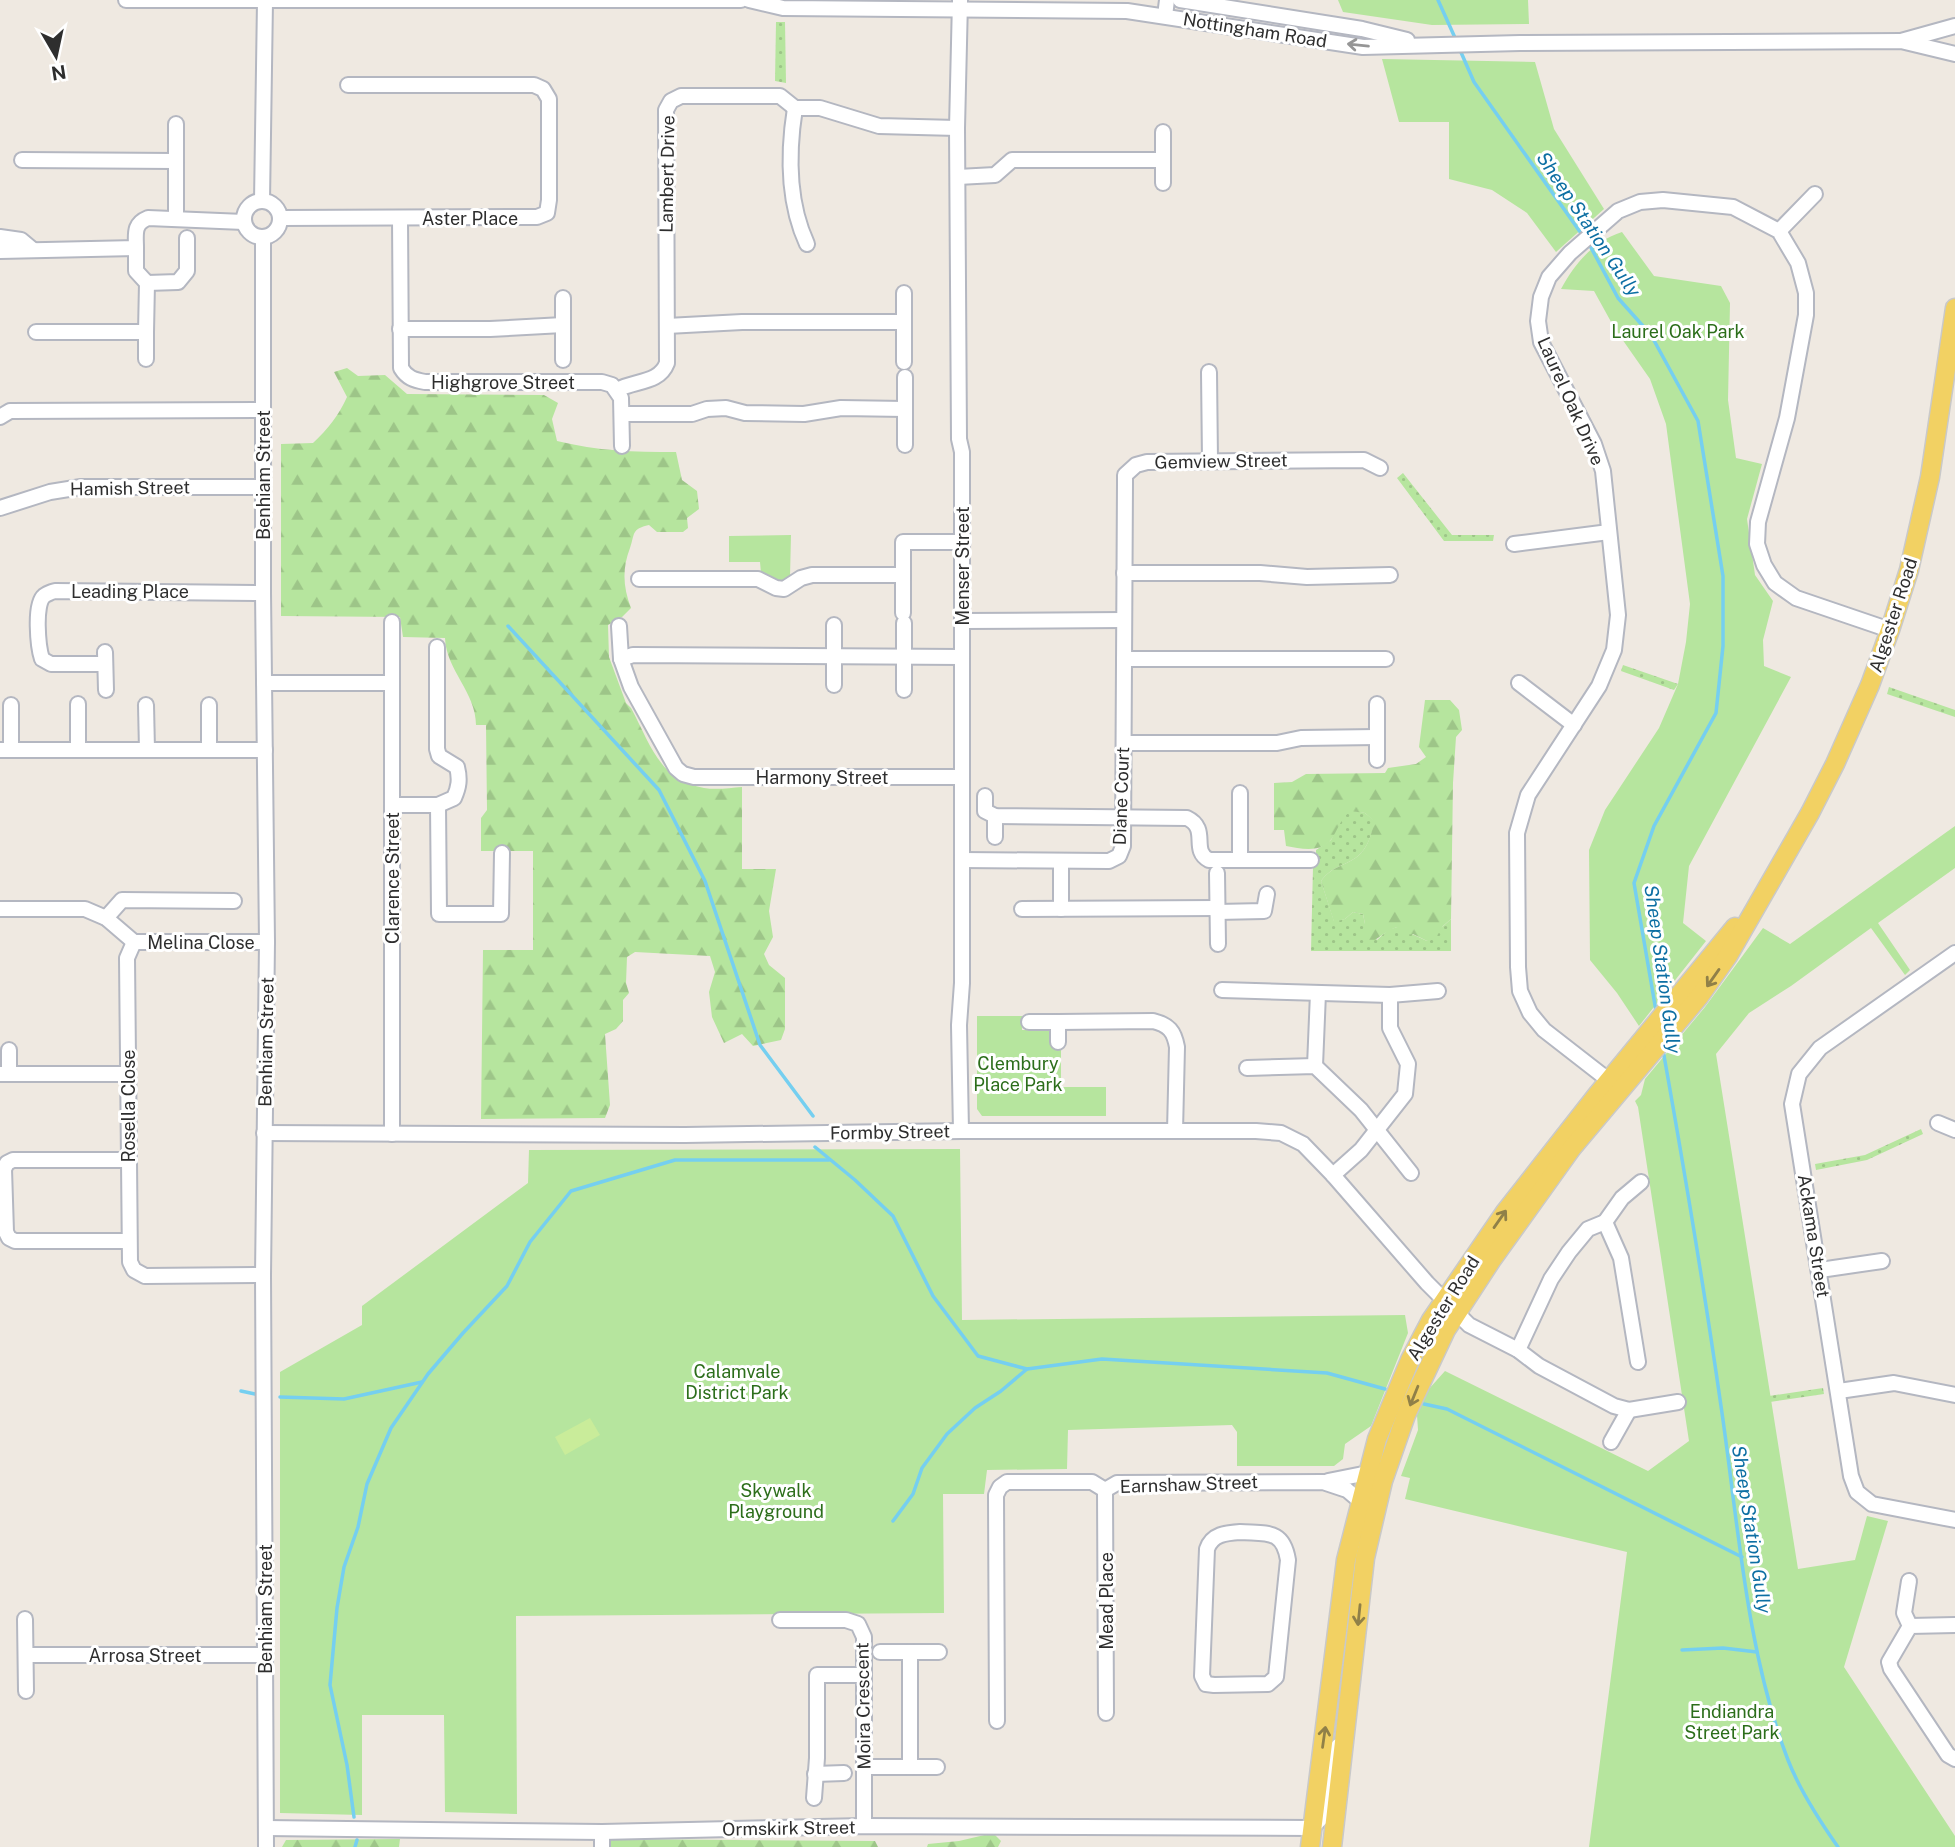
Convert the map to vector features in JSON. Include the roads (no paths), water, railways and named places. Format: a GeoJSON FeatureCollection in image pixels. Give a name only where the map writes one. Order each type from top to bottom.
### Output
{"type":"FeatureCollection","features":[{"type":"Feature","properties":{"kind":"main road","name":"Algester Road"},"geometry":{"type":"LineString","coordinates":[[1310,1847],[1346,1560],[1377,1439],[1410,1360],[1450,1307],[1505,1212],[1678,1010],[1760,898],[1786,857],[1835,764],[1861,707],[1890,630],[1923,511],[1949,388],[1955,308]]}},
{"type":"Feature","properties":{"kind":"main road","name":"Algester Road"},"geometry":{"type":"LineString","coordinates":[[1332,1847],[1365,1558],[1383,1481],[1450,1307]]}},
{"type":"Feature","properties":{"kind":"street"},"geometry":{"type":"LineString","coordinates":[[126,0],[741,0]]}},
{"type":"Feature","properties":{"kind":"street","name":"Nottingham Road"},"geometry":{"type":"LineString","coordinates":[[749,0],[783,8],[960,5],[1127,11],[1363,47],[1520,43],[1901,41],[1955,54]]}},
{"type":"Feature","properties":{"kind":"street"},"geometry":{"type":"LineString","coordinates":[[1165,16],[1167,0]]}},
{"type":"Feature","properties":{"kind":"street","name":"Nottingham Road"},"geometry":{"type":"LineString","coordinates":[[1180,0],[1362,29],[1426,45]]}},
{"type":"Feature","properties":{"kind":"street"},"geometry":{"type":"LineString","coordinates":[[262,201],[265,1]]}},
{"type":"Feature","properties":{"kind":"street","name":"Menser Street"},"geometry":{"type":"LineString","coordinates":[[960,5],[957,128],[963,542],[962,983],[959,1026],[961,1131]]}},
{"type":"Feature","properties":{"kind":"street","name":"Nottingham Road"},"geometry":{"type":"LineString","coordinates":[[1901,41],[1955,26]]}},
{"type":"Feature","properties":{"kind":"street","name":"Aster Place"},"geometry":{"type":"LineString","coordinates":[[281,218],[537,217],[547,213],[550,99],[543,89],[534,86],[348,85]]}},
{"type":"Feature","properties":{"kind":"street","name":"Lambert Drive"},"geometry":{"type":"LineString","coordinates":[[667,326],[666,110],[671,101],[681,96],[780,96],[795,108],[820,108],[879,126],[957,128]]}},
{"type":"Feature","properties":{"kind":"street"},"geometry":{"type":"LineString","coordinates":[[795,108],[792,129],[793,204],[798,225],[807,244]]}},
{"type":"Feature","properties":{"kind":"street"},"geometry":{"type":"LineString","coordinates":[[176,124],[176,219]]}},
{"type":"Feature","properties":{"kind":"street"},"geometry":{"type":"LineString","coordinates":[[1163,132],[1163,183]]}},
{"type":"Feature","properties":{"kind":"street"},"geometry":{"type":"LineString","coordinates":[[22,160],[176,161]]}},
{"type":"Feature","properties":{"kind":"street"},"geometry":{"type":"LineString","coordinates":[[958,177],[995,175],[1012,160],[1163,160]]}},
{"type":"Feature","properties":{"kind":"street"},"geometry":{"type":"LineString","coordinates":[[1815,194],[1779,231],[1798,263],[1806,293],[1806,315],[1787,418],[1758,522],[1757,544],[1764,565],[1775,583],[1796,598],[1890,630]]}},
{"type":"Feature","properties":{"kind":"street","name":"Laurel Oak Drive"},"geometry":{"type":"LineString","coordinates":[[1614,1085],[1544,1030],[1530,1013],[1520,991],[1517,833],[1528,794],[1599,686],[1614,650],[1618,615],[1603,471],[1594,444],[1542,342],[1538,321],[1541,297],[1549,277],[1570,253],[1618,211],[1640,202],[1663,200],[1732,207],[1779,231]]}},
{"type":"Feature","properties":{"kind":"street"},"geometry":{"type":"LineString","coordinates":[[262,201],[273,204],[281,218],[276,232],[263,238],[248,232],[244,222],[250,205],[262,201]]}},
{"type":"Feature","properties":{"kind":"street"},"geometry":{"type":"LineString","coordinates":[[146,359],[146,282],[136,271],[136,226],[148,218],[244,222]]}},
{"type":"Feature","properties":{"kind":"street","name":"Highgrove Street"},"geometry":{"type":"LineString","coordinates":[[400,218],[401,368],[405,376],[414,380],[602,382],[611,384],[617,390]]}},
{"type":"Feature","properties":{"kind":"street"},"geometry":{"type":"LineString","coordinates":[[0,237],[21,240],[33,250]]}},
{"type":"Feature","properties":{"kind":"street"},"geometry":{"type":"LineString","coordinates":[[146,282],[178,282],[183,278],[187,271],[187,238]]}},
{"type":"Feature","properties":{"kind":"street","name":"Benhiam Street"},"geometry":{"type":"LineString","coordinates":[[263,238],[262,487],[267,943],[263,1275],[266,1847]]}},
{"type":"Feature","properties":{"kind":"street"},"geometry":{"type":"LineString","coordinates":[[0,251],[136,248]]}},
{"type":"Feature","properties":{"kind":"street"},"geometry":{"type":"LineString","coordinates":[[904,293],[905,445]]}},
{"type":"Feature","properties":{"kind":"street"},"geometry":{"type":"LineString","coordinates":[[563,298],[563,360]]}},
{"type":"Feature","properties":{"kind":"street"},"geometry":{"type":"LineString","coordinates":[[622,446],[621,397],[617,390],[635,382],[653,379],[663,373],[667,363],[667,326],[742,322],[904,322]]}},
{"type":"Feature","properties":{"kind":"street"},"geometry":{"type":"LineString","coordinates":[[400,329],[563,326]]}},
{"type":"Feature","properties":{"kind":"street"},"geometry":{"type":"LineString","coordinates":[[36,332],[146,332]]}},
{"type":"Feature","properties":{"kind":"street"},"geometry":{"type":"LineString","coordinates":[[1209,372],[1210,460]]}},
{"type":"Feature","properties":{"kind":"street"},"geometry":{"type":"LineString","coordinates":[[622,414],[692,414],[707,409],[726,408],[745,413],[804,414],[841,408],[905,409]]}},
{"type":"Feature","properties":{"kind":"street"},"geometry":{"type":"LineString","coordinates":[[0,417],[10,411],[262,410]]}},
{"type":"Feature","properties":{"kind":"street","name":"Gemview Street"},"geometry":{"type":"LineString","coordinates":[[1124,620],[1125,475],[1136,465],[1147,462],[1210,460],[1363,460],[1380,468]]}},
{"type":"Feature","properties":{"kind":"street","name":"Hamish Street"},"geometry":{"type":"LineString","coordinates":[[0,508],[50,492],[81,487],[262,487]]}},
{"type":"Feature","properties":{"kind":"street"},"geometry":{"type":"LineString","coordinates":[[1514,544],[1609,532]]}},
{"type":"Feature","properties":{"kind":"street"},"geometry":{"type":"LineString","coordinates":[[904,690],[903,542],[963,542]]}},
{"type":"Feature","properties":{"kind":"street"},"geometry":{"type":"LineString","coordinates":[[1124,573],[1260,573],[1307,577],[1390,575]]}},
{"type":"Feature","properties":{"kind":"street"},"geometry":{"type":"LineString","coordinates":[[639,579],[758,579],[784,589],[801,578],[812,575],[903,575]]}},
{"type":"Feature","properties":{"kind":"street","name":"Leading Place"},"geometry":{"type":"LineString","coordinates":[[106,690],[105,658],[51,664],[42,659],[39,651],[38,604],[44,595],[55,591],[263,593]]}},
{"type":"Feature","properties":{"kind":"street"},"geometry":{"type":"LineString","coordinates":[[962,621],[1124,620]]}},
{"type":"Feature","properties":{"kind":"street","name":"Diane Court"},"geometry":{"type":"LineString","coordinates":[[962,860],[1109,861],[1118,856],[1123,846],[1124,817],[1124,620]]}},
{"type":"Feature","properties":{"kind":"street","name":"Clarence Street"},"geometry":{"type":"LineString","coordinates":[[391,622],[392,1134]]}},
{"type":"Feature","properties":{"kind":"street"},"geometry":{"type":"LineString","coordinates":[[834,625],[834,685]]}},
{"type":"Feature","properties":{"kind":"street"},"geometry":{"type":"LineString","coordinates":[[619,626],[621,659],[633,655],[961,657]]}},
{"type":"Feature","properties":{"kind":"street"},"geometry":{"type":"LineString","coordinates":[[391,805],[438,805],[454,798],[460,778],[457,767],[439,756],[437,749],[437,647]]}},
{"type":"Feature","properties":{"kind":"street","name":"Harmony Street"},"geometry":{"type":"LineString","coordinates":[[621,659],[631,687],[646,715],[676,768],[683,774],[694,777],[961,777]]}},
{"type":"Feature","properties":{"kind":"street"},"geometry":{"type":"LineString","coordinates":[[1124,659],[1386,659]]}},
{"type":"Feature","properties":{"kind":"street"},"geometry":{"type":"LineString","coordinates":[[264,683],[391,683]]}},
{"type":"Feature","properties":{"kind":"street"},"geometry":{"type":"LineString","coordinates":[[1519,683],[1574,725]]}},
{"type":"Feature","properties":{"kind":"street"},"geometry":{"type":"LineString","coordinates":[[78,704],[78,750]]}},
{"type":"Feature","properties":{"kind":"street"},"geometry":{"type":"LineString","coordinates":[[1377,704],[1377,760]]}},
{"type":"Feature","properties":{"kind":"street"},"geometry":{"type":"LineString","coordinates":[[11,705],[6,750],[265,750]]}},
{"type":"Feature","properties":{"kind":"street"},"geometry":{"type":"LineString","coordinates":[[146,705],[147,750]]}},
{"type":"Feature","properties":{"kind":"street"},"geometry":{"type":"LineString","coordinates":[[209,705],[209,750]]}},
{"type":"Feature","properties":{"kind":"street"},"geometry":{"type":"LineString","coordinates":[[1124,743],[1277,743],[1301,738],[1377,737]]}},
{"type":"Feature","properties":{"kind":"street"},"geometry":{"type":"LineString","coordinates":[[1240,793],[1240,860]]}},
{"type":"Feature","properties":{"kind":"street"},"geometry":{"type":"LineString","coordinates":[[985,796],[985,811],[995,816],[1187,818],[1196,822],[1200,850],[1209,860],[1311,860]]}},
{"type":"Feature","properties":{"kind":"street"},"geometry":{"type":"LineString","coordinates":[[438,805],[439,914],[501,914],[502,853]]}},
{"type":"Feature","properties":{"kind":"street"},"geometry":{"type":"LineString","coordinates":[[995,816],[995,837]]}},
{"type":"Feature","properties":{"kind":"street"},"geometry":{"type":"LineString","coordinates":[[1061,861],[1061,909]]}},
{"type":"Feature","properties":{"kind":"street"},"geometry":{"type":"LineString","coordinates":[[1217,873],[1218,944]]}},
{"type":"Feature","properties":{"kind":"street"},"geometry":{"type":"LineString","coordinates":[[1022,909],[1264,911],[1267,894]]}},
{"type":"Feature","properties":{"kind":"street"},"geometry":{"type":"LineString","coordinates":[[106,918],[122,900],[234,901]]}},
{"type":"Feature","properties":{"kind":"street"},"geometry":{"type":"LineString","coordinates":[[0,909],[85,909],[106,918],[134,942]]}},
{"type":"Feature","properties":{"kind":"street","name":"Melina Close"},"geometry":{"type":"LineString","coordinates":[[134,942],[267,943]]}},
{"type":"Feature","properties":{"kind":"street","name":"Rosella Close"},"geometry":{"type":"LineString","coordinates":[[134,942],[127,958],[130,1262],[134,1270],[145,1276],[263,1275]]}},
{"type":"Feature","properties":{"kind":"street","name":"Ackama Street"},"geometry":{"type":"LineString","coordinates":[[1955,953],[1820,1048],[1799,1073],[1793,1104],[1851,1476],[1857,1492],[1872,1504],[1955,1520]]}},
{"type":"Feature","properties":{"kind":"street"},"geometry":{"type":"LineString","coordinates":[[1222,990],[1390,995],[1438,991]]}},
{"type":"Feature","properties":{"kind":"street"},"geometry":{"type":"LineString","coordinates":[[1315,1066],[1318,992]]}},
{"type":"Feature","properties":{"kind":"street"},"geometry":{"type":"LineString","coordinates":[[1334,1175],[1361,1150],[1405,1094],[1408,1064],[1390,1028],[1390,995]]}},
{"type":"Feature","properties":{"kind":"street"},"geometry":{"type":"LineString","coordinates":[[1029,1022],[1153,1021],[1167,1024],[1174,1034],[1177,1047],[1175,1131]]}},
{"type":"Feature","properties":{"kind":"street"},"geometry":{"type":"LineString","coordinates":[[1058,1022],[1058,1042]]}},
{"type":"Feature","properties":{"kind":"street"},"geometry":{"type":"LineString","coordinates":[[9,1050],[4,1074],[128,1074]]}},
{"type":"Feature","properties":{"kind":"street"},"geometry":{"type":"LineString","coordinates":[[1247,1068],[1315,1066],[1361,1110],[1411,1173]]}},
{"type":"Feature","properties":{"kind":"street"},"geometry":{"type":"LineString","coordinates":[[1938,1124],[1955,1130]]}},
{"type":"Feature","properties":{"kind":"street","name":"Formby Street"},"geometry":{"type":"LineString","coordinates":[[264,1133],[1281,1133],[1303,1144],[1334,1175],[1409,1262],[1469,1325],[1614,1406],[1629,1410]]}},
{"type":"Feature","properties":{"kind":"street"},"geometry":{"type":"LineString","coordinates":[[129,1160],[13,1160],[7,1163],[4,1169],[6,1232],[9,1238],[15,1241],[129,1241]]}},
{"type":"Feature","properties":{"kind":"street"},"geometry":{"type":"LineString","coordinates":[[1518,1350],[1551,1279],[1569,1252],[1588,1229],[1605,1222],[1622,1198],[1641,1182]]}},
{"type":"Feature","properties":{"kind":"street"},"geometry":{"type":"LineString","coordinates":[[1605,1222],[1621,1258],[1638,1362]]}},
{"type":"Feature","properties":{"kind":"street"},"geometry":{"type":"LineString","coordinates":[[1819,1270],[1882,1261]]}},
{"type":"Feature","properties":{"kind":"street"},"geometry":{"type":"LineString","coordinates":[[1839,1391],[1894,1384],[1955,1395]]}},
{"type":"Feature","properties":{"kind":"street"},"geometry":{"type":"LineString","coordinates":[[1611,1442],[1629,1410],[1678,1402]]}},
{"type":"Feature","properties":{"kind":"street"},"geometry":{"type":"LineString","coordinates":[[1323,1482],[1368,1473]]}},
{"type":"Feature","properties":{"kind":"street","name":"Earnshaw Street"},"geometry":{"type":"LineString","coordinates":[[998,1721],[996,1495],[999,1487],[1013,1481],[1092,1482],[1105,1490],[1117,1483],[1323,1482],[1347,1490],[1360,1501]]}},
{"type":"Feature","properties":{"kind":"street","name":"Mead Place"},"geometry":{"type":"LineString","coordinates":[[1105,1490],[1106,1713]]}},
{"type":"Feature","properties":{"kind":"street"},"geometry":{"type":"LineString","coordinates":[[1227,1533],[1276,1535],[1286,1548],[1288,1560],[1276,1676],[1268,1684],[1214,1685],[1206,1684],[1202,1676],[1207,1549],[1215,1537],[1227,1533]]}},
{"type":"Feature","properties":{"kind":"street"},"geometry":{"type":"LineString","coordinates":[[1909,1581],[1904,1613],[1910,1626]]}},
{"type":"Feature","properties":{"kind":"street"},"geometry":{"type":"LineString","coordinates":[[25,1619],[26,1691]]}},
{"type":"Feature","properties":{"kind":"street","name":"Moira Crescent"},"geometry":{"type":"LineString","coordinates":[[780,1620],[846,1620],[858,1624],[864,1637],[864,1826]]}},
{"type":"Feature","properties":{"kind":"street"},"geometry":{"type":"LineString","coordinates":[[1910,1626],[1955,1624]]}},
{"type":"Feature","properties":{"kind":"street"},"geometry":{"type":"LineString","coordinates":[[1910,1626],[1891,1656],[1891,1670],[1948,1755],[1955,1759]]}},
{"type":"Feature","properties":{"kind":"street"},"geometry":{"type":"LineString","coordinates":[[880,1652],[939,1652]]}},
{"type":"Feature","properties":{"kind":"street"},"geometry":{"type":"LineString","coordinates":[[910,1652],[910,1767]]}},
{"type":"Feature","properties":{"kind":"street","name":"Arrosa Street"},"geometry":{"type":"LineString","coordinates":[[26,1655],[264,1655]]}},
{"type":"Feature","properties":{"kind":"street"},"geometry":{"type":"LineString","coordinates":[[814,1798],[817,1675],[863,1675]]}},
{"type":"Feature","properties":{"kind":"street"},"geometry":{"type":"LineString","coordinates":[[1326,1847],[1323,1838],[1312,1828],[1327,1812],[1332,1768],[1348,1710]]}},
{"type":"Feature","properties":{"kind":"street"},"geometry":{"type":"LineString","coordinates":[[864,1767],[937,1766]]}},
{"type":"Feature","properties":{"kind":"street"},"geometry":{"type":"LineString","coordinates":[[815,1774],[844,1773]]}},
{"type":"Feature","properties":{"kind":"street","name":"Ormskirk Street"},"geometry":{"type":"LineString","coordinates":[[266,1828],[602,1840],[864,1826],[1312,1828]]}},
{"type":"Feature","properties":{"kind":"waterway","name":"Sheep Station Gully"},"geometry":{"type":"LineString","coordinates":[[1438,0],[1456,40]]}},
{"type":"Feature","properties":{"kind":"waterway","name":"Sheep Station Gully"},"geometry":{"type":"LineString","coordinates":[[1460,50],[1474,82],[1583,236]]}},
{"type":"Feature","properties":{"kind":"waterway","name":"Sheep Station Gully"},"geometry":{"type":"LineString","coordinates":[[1588,242],[1618,298],[1651,335],[1698,421],[1723,576],[1723,646],[1716,713],[1654,826],[1634,883],[1656,1011]]}},
{"type":"Feature","properties":{"kind":"waterway"},"geometry":{"type":"LineString","coordinates":[[508,626],[659,790],[705,881],[760,1045],[813,1116]]}},
{"type":"Feature","properties":{"kind":"waterway","name":"Sheep Station Gully"},"geometry":{"type":"LineString","coordinates":[[1663,1050],[1708,1317],[1745,1585],[1762,1675],[1793,1772],[1810,1805],[1838,1847]]}},
{"type":"Feature","properties":{"kind":"waterway"},"geometry":{"type":"LineString","coordinates":[[815,1147],[893,1216],[933,1296],[978,1356],[1027,1369],[1102,1359],[1327,1373],[1385,1389]]}},
{"type":"Feature","properties":{"kind":"waterway"},"geometry":{"type":"LineString","coordinates":[[354,1817],[347,1765],[330,1685],[337,1608],[344,1567],[358,1527],[367,1484],[391,1428],[428,1374],[507,1286],[530,1242],[571,1191],[675,1160],[829,1160]]}},
{"type":"Feature","properties":{"kind":"waterway"},"geometry":{"type":"LineString","coordinates":[[893,1521],[913,1494],[922,1468],[947,1434],[975,1408],[1027,1369]]}},
{"type":"Feature","properties":{"kind":"waterway"},"geometry":{"type":"LineString","coordinates":[[280,1397],[344,1399],[422,1382]]}},
{"type":"Feature","properties":{"kind":"waterway"},"geometry":{"type":"LineString","coordinates":[[241,1391],[255,1394]]}},
{"type":"Feature","properties":{"kind":"waterway"},"geometry":{"type":"LineString","coordinates":[[1424,1404],[1447,1409],[1742,1557]]}},
{"type":"Feature","properties":{"kind":"waterway"},"geometry":{"type":"LineString","coordinates":[[1682,1650],[1723,1648],[1757,1652]]}},
{"type":"Feature","properties":{"kind":"waterway"},"geometry":{"type":"LineString","coordinates":[[355,1847],[357,1840]]}},
{"type":"Feature","properties":{"kind":"park label","name":"Laurel Oak Park"},"geometry":{"type":"Point","coordinates":[1678,331]}},
{"type":"Feature","properties":{"kind":"park label","name":"Clembury Place Park"},"geometry":{"type":"Point","coordinates":[1018,1073]}},
{"type":"Feature","properties":{"kind":"park label","name":"Calamvale District Park"},"geometry":{"type":"Point","coordinates":[737,1381]}},
{"type":"Feature","properties":{"kind":"park label","name":"Skywalk Playground"},"geometry":{"type":"Point","coordinates":[776,1500]}},
{"type":"Feature","properties":{"kind":"park label","name":"Endiandra Street Park"},"geometry":{"type":"Point","coordinates":[1732,1721]}}]}
